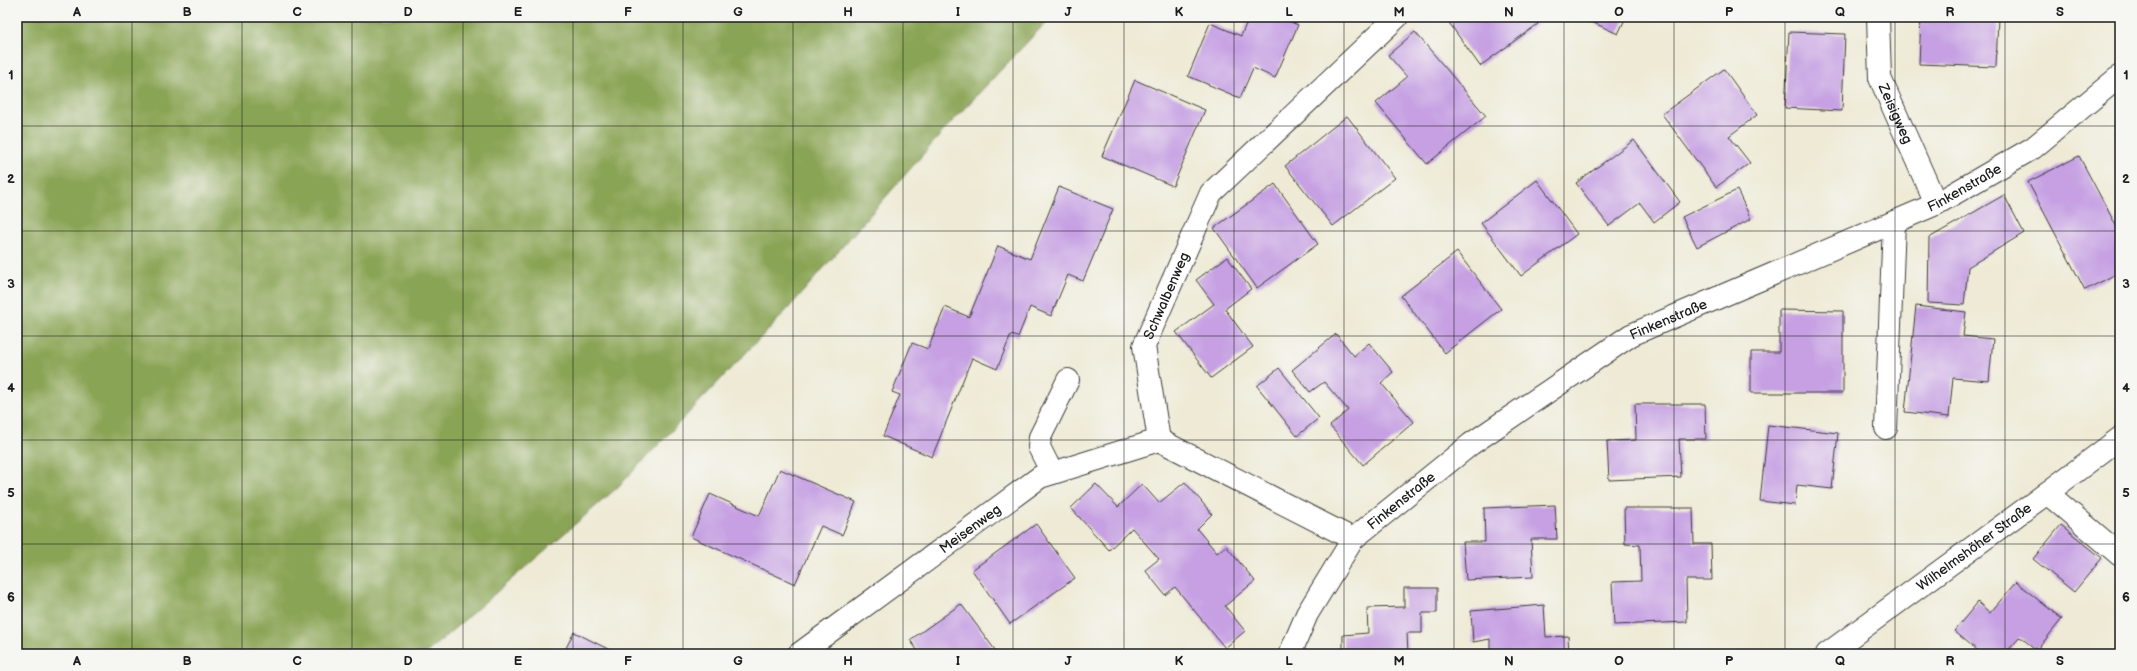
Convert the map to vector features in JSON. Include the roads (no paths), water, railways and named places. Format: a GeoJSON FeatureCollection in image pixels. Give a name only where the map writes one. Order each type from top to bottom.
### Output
{"type":"FeatureCollection","features":[{"type":"Feature","properties":{"kind":"street","name":"Schwalbenweg"},"geometry":{"type":"LineString","coordinates":[[1159,440],[1144,346],[1211,193],[1397,17]]}},
{"type":"Feature","properties":{"kind":"street","name":"Zeisigweg"},"geometry":{"type":"LineString","coordinates":[[1878,17],[1880,78],[1936,204]]}},
{"type":"Feature","properties":{"kind":"street","name":"Finkenstraße"},"geometry":{"type":"LineString","coordinates":[[1290,654],[1307,614],[1353,539],[1471,444],[1631,335],[1936,204],[2033,148],[2120,76]]}},
{"type":"Feature","properties":{"kind":"street"},"geometry":{"type":"LineString","coordinates":[[1886,428],[1894,222]]}},
{"type":"Feature","properties":{"kind":"street"},"geometry":{"type":"LineString","coordinates":[[1052,474],[1042,457],[1039,442],[1046,423],[1068,380]]}},
{"type":"Feature","properties":{"kind":"street","name":"Wilhelmshöher Straße"},"geometry":{"type":"LineString","coordinates":[[1827,654],[2120,438]]}},
{"type":"Feature","properties":{"kind":"street","name":"Meisenweg"},"geometry":{"type":"LineString","coordinates":[[799,654],[1040,477],[1159,440]]}},
{"type":"Feature","properties":{"kind":"street"},"geometry":{"type":"LineString","coordinates":[[1159,440],[1353,539]]}},
{"type":"Feature","properties":{"kind":"street"},"geometry":{"type":"LineString","coordinates":[[2047,493],[2120,554]]}}]}
